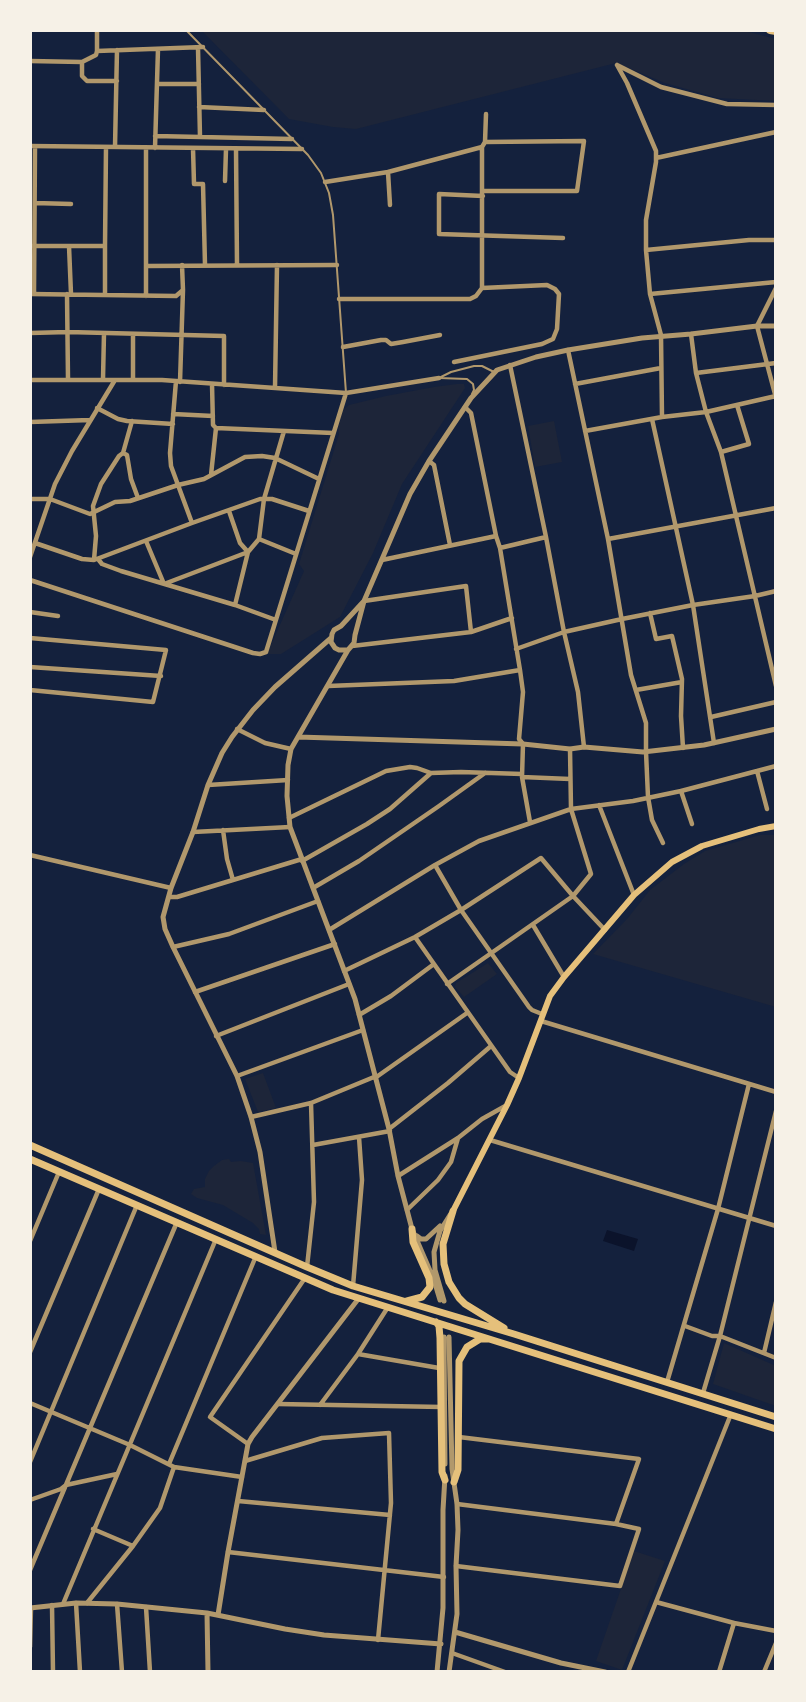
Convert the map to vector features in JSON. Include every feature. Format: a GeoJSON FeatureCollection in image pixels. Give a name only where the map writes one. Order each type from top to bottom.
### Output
{"type":"FeatureCollection","features":[{"type":"Feature","properties":{"kind":"highway"},"geometry":{"type":"LineString","coordinates":[[770,30],[776,31]]}},
{"type":"Feature","properties":{"kind":"main road"},"geometry":{"type":"LineString","coordinates":[[514,1334],[459,1298],[449,1282],[444,1264],[443,1245],[453,1211],[507,1105],[550,996],[634,895],[672,862],[702,846],[776,826]]}},
{"type":"Feature","properties":{"kind":"main road"},"geometry":{"type":"LineString","coordinates":[[30,1145],[353,1286],[776,1417]]}},
{"type":"Feature","properties":{"kind":"main road"},"geometry":{"type":"LineString","coordinates":[[30,1159],[305,1278],[359,1298],[776,1429]]}},
{"type":"Feature","properties":{"kind":"main road"},"geometry":{"type":"LineString","coordinates":[[405,1301],[422,1297],[430,1287],[429,1278],[413,1242],[414,1232]]}},
{"type":"Feature","properties":{"kind":"main road"},"geometry":{"type":"LineString","coordinates":[[436,1322],[439,1326],[440,1338],[441,1460],[445,1480]]}},
{"type":"Feature","properties":{"kind":"main road"},"geometry":{"type":"LineString","coordinates":[[454,1482],[458,1470],[459,1361],[467,1347],[473,1342],[480,1339],[493,1339]]}},
{"type":"Feature","properties":{"kind":"street"},"geometry":{"type":"LineString","coordinates":[[30,61],[82,62],[96,55],[97,30]]}},
{"type":"Feature","properties":{"kind":"street"},"geometry":{"type":"LineString","coordinates":[[97,51],[201,48],[200,137]]}},
{"type":"Feature","properties":{"kind":"street"},"geometry":{"type":"LineString","coordinates":[[155,148],[158,49]]}},
{"type":"Feature","properties":{"kind":"street"},"geometry":{"type":"LineString","coordinates":[[116,147],[117,50]]}},
{"type":"Feature","properties":{"kind":"street"},"geometry":{"type":"LineString","coordinates":[[82,62],[82,76],[87,81],[117,81]]}},
{"type":"Feature","properties":{"kind":"street"},"geometry":{"type":"LineString","coordinates":[[662,417],[662,335],[650,294],[646,250],[646,220],[656,151],[627,83],[617,66],[660,87],[727,104],[776,105]]}},
{"type":"Feature","properties":{"kind":"street"},"geometry":{"type":"LineString","coordinates":[[157,84],[199,84]]}},
{"type":"Feature","properties":{"kind":"street"},"geometry":{"type":"LineString","coordinates":[[200,107],[264,110]]}},
{"type":"Feature","properties":{"kind":"street"},"geometry":{"type":"LineString","coordinates":[[339,299],[470,299],[476,296],[482,288],[486,114]]}},
{"type":"Feature","properties":{"kind":"street"},"geometry":{"type":"LineString","coordinates":[[656,158],[776,132]]}},
{"type":"Feature","properties":{"kind":"street"},"geometry":{"type":"LineString","coordinates":[[155,136],[292,139]]}},
{"type":"Feature","properties":{"kind":"street"},"geometry":{"type":"LineString","coordinates":[[325,182],[388,172],[484,144],[584,141],[577,192],[439,194],[439,234],[563,238]]}},
{"type":"Feature","properties":{"kind":"street"},"geometry":{"type":"LineString","coordinates":[[183,290],[176,296],[32,294],[35,203],[33,146],[302,149]]}},
{"type":"Feature","properties":{"kind":"street"},"geometry":{"type":"LineString","coordinates":[[105,295],[106,147]]}},
{"type":"Feature","properties":{"kind":"street"},"geometry":{"type":"LineString","coordinates":[[146,148],[146,296]]}},
{"type":"Feature","properties":{"kind":"street"},"geometry":{"type":"LineString","coordinates":[[193,148],[194,184],[203,184],[205,265]]}},
{"type":"Feature","properties":{"kind":"street"},"geometry":{"type":"LineString","coordinates":[[225,180],[226,149]]}},
{"type":"Feature","properties":{"kind":"street"},"geometry":{"type":"LineString","coordinates":[[236,149],[237,265]]}},
{"type":"Feature","properties":{"kind":"street"},"geometry":{"type":"LineString","coordinates":[[388,172],[390,205]]}},
{"type":"Feature","properties":{"kind":"street"},"geometry":{"type":"LineString","coordinates":[[35,203],[71,204]]}},
{"type":"Feature","properties":{"kind":"street"},"geometry":{"type":"LineString","coordinates":[[646,250],[749,240],[776,240]]}},
{"type":"Feature","properties":{"kind":"street"},"geometry":{"type":"LineString","coordinates":[[32,246],[105,246]]}},
{"type":"Feature","properties":{"kind":"street"},"geometry":{"type":"LineString","coordinates":[[68,379],[69,246]]}},
{"type":"Feature","properties":{"kind":"street"},"geometry":{"type":"LineString","coordinates":[[182,265],[182,335],[170,453],[171,466],[192,523]]}},
{"type":"Feature","properties":{"kind":"street"},"geometry":{"type":"LineString","coordinates":[[276,265],[276,388]]}},
{"type":"Feature","properties":{"kind":"street"},"geometry":{"type":"LineString","coordinates":[[146,266],[337,265]]}},
{"type":"Feature","properties":{"kind":"street"},"geometry":{"type":"LineString","coordinates":[[650,294],[776,282]]}},
{"type":"Feature","properties":{"kind":"street"},"geometry":{"type":"LineString","coordinates":[[454,362],[542,344],[553,339],[557,329],[559,294],[555,289],[547,285],[482,288]]}},
{"type":"Feature","properties":{"kind":"street"},"geometry":{"type":"LineString","coordinates":[[585,431],[662,417],[706,412],[776,396],[758,326],[776,288]]}},
{"type":"Feature","properties":{"kind":"street"},"geometry":{"type":"LineString","coordinates":[[445,1221],[434,1252],[435,1270],[442,1301],[407,1210],[359,1015],[330,930],[290,827],[287,796],[291,749],[355,639],[354,635],[364,601],[410,494],[471,398],[494,372],[536,357],[568,350],[662,335],[776,326]]}},
{"type":"Feature","properties":{"kind":"street"},"geometry":{"type":"LineString","coordinates":[[30,333],[224,336],[224,385]]}},
{"type":"Feature","properties":{"kind":"street"},"geometry":{"type":"LineString","coordinates":[[103,380],[104,333]]}},
{"type":"Feature","properties":{"kind":"street"},"geometry":{"type":"LineString","coordinates":[[132,334],[133,380]]}},
{"type":"Feature","properties":{"kind":"street"},"geometry":{"type":"LineString","coordinates":[[691,334],[696,373],[706,412],[721,452],[776,686]]}},
{"type":"Feature","properties":{"kind":"street"},"geometry":{"type":"LineString","coordinates":[[343,347],[381,340],[386,340],[391,344],[440,335]]}},
{"type":"Feature","properties":{"kind":"street"},"geometry":{"type":"LineString","coordinates":[[568,350],[608,539],[631,675],[646,723],[648,797],[652,820],[663,843]]}},
{"type":"Feature","properties":{"kind":"street"},"geometry":{"type":"LineString","coordinates":[[696,373],[776,363]]}},
{"type":"Feature","properties":{"kind":"street"},"geometry":{"type":"LineString","coordinates":[[510,365],[578,692],[584,747]]}},
{"type":"Feature","properties":{"kind":"street"},"geometry":{"type":"LineString","coordinates":[[575,384],[661,368]]}},
{"type":"Feature","properties":{"kind":"street"},"geometry":{"type":"LineString","coordinates":[[30,380],[178,381],[346,393],[439,378]]}},
{"type":"Feature","properties":{"kind":"street"},"geometry":{"type":"LineString","coordinates":[[30,557],[55,484],[115,380]]}},
{"type":"Feature","properties":{"kind":"street"},"geometry":{"type":"LineString","coordinates":[[211,474],[216,428],[213,425],[212,384]]}},
{"type":"Feature","properties":{"kind":"street"},"geometry":{"type":"LineString","coordinates":[[30,580],[253,654],[266,652],[346,393]]}},
{"type":"Feature","properties":{"kind":"street"},"geometry":{"type":"LineString","coordinates":[[721,452],[749,444],[737,405]]}},
{"type":"Feature","properties":{"kind":"street"},"geometry":{"type":"LineString","coordinates":[[465,407],[471,413],[500,548],[512,618],[523,692],[519,739],[523,744],[522,775],[530,822]]}},
{"type":"Feature","properties":{"kind":"street"},"geometry":{"type":"LineString","coordinates":[[98,408],[118,419],[173,424]]}},
{"type":"Feature","properties":{"kind":"street"},"geometry":{"type":"LineString","coordinates":[[173,414],[213,416]]}},
{"type":"Feature","properties":{"kind":"street"},"geometry":{"type":"LineString","coordinates":[[652,419],[693,605],[714,743]]}},
{"type":"Feature","properties":{"kind":"street"},"geometry":{"type":"LineString","coordinates":[[30,422],[90,420]]}},
{"type":"Feature","properties":{"kind":"street"},"geometry":{"type":"LineString","coordinates":[[96,559],[93,506],[101,484],[123,453],[132,421]]}},
{"type":"Feature","properties":{"kind":"street"},"geometry":{"type":"LineString","coordinates":[[216,428],[333,433]]}},
{"type":"Feature","properties":{"kind":"street"},"geometry":{"type":"LineString","coordinates":[[235,605],[248,552],[259,539],[264,499],[284,431]]}},
{"type":"Feature","properties":{"kind":"street"},"geometry":{"type":"LineString","coordinates":[[123,453],[127,455],[131,479],[138,498]]}},
{"type":"Feature","properties":{"kind":"street"},"geometry":{"type":"LineString","coordinates":[[30,499],[50,499],[90,513],[115,502],[130,501],[204,479],[245,458],[262,456],[275,458],[319,479]]}},
{"type":"Feature","properties":{"kind":"street"},"geometry":{"type":"LineString","coordinates":[[429,461],[435,465],[450,545]]}},
{"type":"Feature","properties":{"kind":"street"},"geometry":{"type":"LineString","coordinates":[[35,543],[81,559],[96,559],[264,499],[272,499],[309,511]]}},
{"type":"Feature","properties":{"kind":"street"},"geometry":{"type":"LineString","coordinates":[[608,539],[776,507]]}},
{"type":"Feature","properties":{"kind":"street"},"geometry":{"type":"LineString","coordinates":[[229,511],[240,543],[248,552]]}},
{"type":"Feature","properties":{"kind":"street"},"geometry":{"type":"LineString","coordinates":[[382,560],[496,536]]}},
{"type":"Feature","properties":{"kind":"street"},"geometry":{"type":"LineString","coordinates":[[500,548],[546,537]]}},
{"type":"Feature","properties":{"kind":"street"},"geometry":{"type":"LineString","coordinates":[[259,539],[296,554]]}},
{"type":"Feature","properties":{"kind":"street"},"geometry":{"type":"LineString","coordinates":[[146,541],[164,584]]}},
{"type":"Feature","properties":{"kind":"street"},"geometry":{"type":"LineString","coordinates":[[164,584],[248,552]]}},
{"type":"Feature","properties":{"kind":"street"},"geometry":{"type":"LineString","coordinates":[[96,559],[102,564],[235,605],[276,621]]}},
{"type":"Feature","properties":{"kind":"street"},"geometry":{"type":"LineString","coordinates":[[275,1252],[264,1175],[251,1117],[237,1076],[165,928],[163,917],[171,888],[208,786],[222,753],[237,729],[275,687],[331,638],[334,630],[341,627],[364,601],[466,586],[471,632]]}},
{"type":"Feature","properties":{"kind":"street"},"geometry":{"type":"LineString","coordinates":[[516,649],[564,632],[622,619],[776,591]]}},
{"type":"Feature","properties":{"kind":"street"},"geometry":{"type":"LineString","coordinates":[[30,612],[58,616]]}},
{"type":"Feature","properties":{"kind":"street"},"geometry":{"type":"LineString","coordinates":[[650,613],[656,639],[672,636],[682,682],[683,748]]}},
{"type":"Feature","properties":{"kind":"street"},"geometry":{"type":"LineString","coordinates":[[331,638],[335,648],[342,651],[350,648],[471,632],[512,618]]}},
{"type":"Feature","properties":{"kind":"street"},"geometry":{"type":"LineString","coordinates":[[341,627],[350,628],[354,635]]}},
{"type":"Feature","properties":{"kind":"street"},"geometry":{"type":"LineString","coordinates":[[30,638],[166,650],[153,702],[30,690]]}},
{"type":"Feature","properties":{"kind":"street"},"geometry":{"type":"LineString","coordinates":[[30,666],[161,676]]}},
{"type":"Feature","properties":{"kind":"street"},"geometry":{"type":"LineString","coordinates":[[327,686],[454,681],[520,670]]}},
{"type":"Feature","properties":{"kind":"street"},"geometry":{"type":"LineString","coordinates":[[636,690],[682,682]]}},
{"type":"Feature","properties":{"kind":"street"},"geometry":{"type":"LineString","coordinates":[[711,717],[776,702]]}},
{"type":"Feature","properties":{"kind":"street"},"geometry":{"type":"LineString","coordinates":[[237,729],[265,743],[291,749]]}},
{"type":"Feature","properties":{"kind":"street"},"geometry":{"type":"LineString","coordinates":[[298,737],[523,744],[570,749],[584,747],[646,752],[714,743],[776,729]]}},
{"type":"Feature","properties":{"kind":"street"},"geometry":{"type":"LineString","coordinates":[[447,984],[573,896],[591,874],[571,809],[570,749]]}},
{"type":"Feature","properties":{"kind":"street"},"geometry":{"type":"LineString","coordinates":[[330,930],[435,865],[479,841],[530,822],[571,809],[681,791],[776,766]]}},
{"type":"Feature","properties":{"kind":"street"},"geometry":{"type":"LineString","coordinates":[[289,818],[386,771],[410,767],[431,773],[485,773],[570,779]]}},
{"type":"Feature","properties":{"kind":"street"},"geometry":{"type":"LineString","coordinates":[[758,771],[767,809]]}},
{"type":"Feature","properties":{"kind":"street"},"geometry":{"type":"LineString","coordinates":[[169,897],[177,897],[302,860],[382,814],[431,773]]}},
{"type":"Feature","properties":{"kind":"street"},"geometry":{"type":"LineString","coordinates":[[313,888],[360,861],[485,773]]}},
{"type":"Feature","properties":{"kind":"street"},"geometry":{"type":"LineString","coordinates":[[208,786],[288,780]]}},
{"type":"Feature","properties":{"kind":"street"},"geometry":{"type":"LineString","coordinates":[[681,791],[692,824]]}},
{"type":"Feature","properties":{"kind":"street"},"geometry":{"type":"LineString","coordinates":[[599,805],[634,895]]}},
{"type":"Feature","properties":{"kind":"street"},"geometry":{"type":"LineString","coordinates":[[193,832],[290,827]]}},
{"type":"Feature","properties":{"kind":"street"},"geometry":{"type":"LineString","coordinates":[[222,830],[227,859],[234,880]]}},
{"type":"Feature","properties":{"kind":"street"},"geometry":{"type":"LineString","coordinates":[[30,855],[171,888]]}},
{"type":"Feature","properties":{"kind":"street"},"geometry":{"type":"LineString","coordinates":[[344,971],[415,937],[542,858],[605,930]]}},
{"type":"Feature","properties":{"kind":"street"},"geometry":{"type":"LineString","coordinates":[[435,865],[461,910],[490,952],[532,1010],[542,1018],[776,1092]]}},
{"type":"Feature","properties":{"kind":"street"},"geometry":{"type":"LineString","coordinates":[[173,947],[230,933],[318,901]]}},
{"type":"Feature","properties":{"kind":"street"},"geometry":{"type":"LineString","coordinates":[[533,925],[564,977]]}},
{"type":"Feature","properties":{"kind":"street"},"geometry":{"type":"LineString","coordinates":[[415,937],[510,1072],[519,1078]]}},
{"type":"Feature","properties":{"kind":"street"},"geometry":{"type":"LineString","coordinates":[[195,992],[334,944]]}},
{"type":"Feature","properties":{"kind":"street"},"geometry":{"type":"LineString","coordinates":[[359,1015],[391,996],[434,964]]}},
{"type":"Feature","properties":{"kind":"street"},"geometry":{"type":"LineString","coordinates":[[216,1036],[349,984]]}},
{"type":"Feature","properties":{"kind":"street"},"geometry":{"type":"LineString","coordinates":[[251,1117],[311,1103],[375,1077],[467,1013]]}},
{"type":"Feature","properties":{"kind":"street"},"geometry":{"type":"LineString","coordinates":[[237,1076],[363,1030]]}},
{"type":"Feature","properties":{"kind":"street"},"geometry":{"type":"LineString","coordinates":[[313,1145],[389,1130],[491,1046]]}},
{"type":"Feature","properties":{"kind":"street"},"geometry":{"type":"LineString","coordinates":[[667,1382],[718,1209],[749,1084]]}},
{"type":"Feature","properties":{"kind":"street"},"geometry":{"type":"LineString","coordinates":[[307,1267],[314,1202],[311,1103]]}},
{"type":"Feature","properties":{"kind":"street"},"geometry":{"type":"LineString","coordinates":[[398,1176],[458,1138],[482,1119],[507,1105]]}},
{"type":"Feature","properties":{"kind":"street"},"geometry":{"type":"LineString","coordinates":[[703,1393],[720,1336],[776,1111]]}},
{"type":"Feature","properties":{"kind":"street"},"geometry":{"type":"LineString","coordinates":[[353,1286],[362,1180],[359,1137]]}},
{"type":"Feature","properties":{"kind":"street"},"geometry":{"type":"LineString","coordinates":[[407,1210],[438,1180],[451,1162],[458,1138]]}},
{"type":"Feature","properties":{"kind":"street"},"geometry":{"type":"LineString","coordinates":[[490,1140],[776,1226]]}},
{"type":"Feature","properties":{"kind":"street"},"geometry":{"type":"LineString","coordinates":[[30,1241],[59,1172]]}},
{"type":"Feature","properties":{"kind":"street"},"geometry":{"type":"LineString","coordinates":[[30,1352],[99,1188]]}},
{"type":"Feature","properties":{"kind":"street"},"geometry":{"type":"LineString","coordinates":[[30,1462],[137,1205]]}},
{"type":"Feature","properties":{"kind":"street"},"geometry":{"type":"LineString","coordinates":[[414,1232],[421,1239],[426,1239],[453,1211]]}},
{"type":"Feature","properties":{"kind":"street"},"geometry":{"type":"LineString","coordinates":[[30,1570],[177,1222]]}},
{"type":"Feature","properties":{"kind":"street"},"geometry":{"type":"LineString","coordinates":[[63,1604],[216,1239]]}},
{"type":"Feature","properties":{"kind":"street"},"geometry":{"type":"LineString","coordinates":[[169,1464],[256,1256]]}},
{"type":"Feature","properties":{"kind":"street"},"geometry":{"type":"LineString","coordinates":[[248,1444],[210,1418],[305,1278]]}},
{"type":"Feature","properties":{"kind":"street"},"geometry":{"type":"LineString","coordinates":[[218,1615],[248,1444],[359,1298]]}},
{"type":"Feature","properties":{"kind":"street"},"geometry":{"type":"LineString","coordinates":[[764,1353],[776,1302]]}},
{"type":"Feature","properties":{"kind":"street"},"geometry":{"type":"LineString","coordinates":[[320,1405],[358,1354],[388,1307]]}},
{"type":"Feature","properties":{"kind":"street"},"geometry":{"type":"LineString","coordinates":[[685,1326],[712,1336],[720,1336],[776,1358]]}},
{"type":"Feature","properties":{"kind":"street"},"geometry":{"type":"LineString","coordinates":[[437,1672],[441,1644],[444,1577],[446,1337],[458,1530],[457,1614],[449,1672]]}},
{"type":"Feature","properties":{"kind":"street"},"geometry":{"type":"LineString","coordinates":[[358,1354],[439,1368]]}},
{"type":"Feature","properties":{"kind":"street"},"geometry":{"type":"LineString","coordinates":[[30,1403],[130,1445],[174,1467],[242,1477]]}},
{"type":"Feature","properties":{"kind":"street"},"geometry":{"type":"LineString","coordinates":[[278,1404],[442,1407]]}},
{"type":"Feature","properties":{"kind":"street"},"geometry":{"type":"LineString","coordinates":[[628,1672],[731,1414]]}},
{"type":"Feature","properties":{"kind":"street"},"geometry":{"type":"LineString","coordinates":[[245,1461],[322,1438],[388,1433],[391,1503],[378,1640]]}},
{"type":"Feature","properties":{"kind":"street"},"geometry":{"type":"LineString","coordinates":[[459,1437],[639,1459],[616,1524]]}},
{"type":"Feature","properties":{"kind":"street"},"geometry":{"type":"LineString","coordinates":[[87,1603],[160,1508],[174,1467]]}},
{"type":"Feature","properties":{"kind":"street"},"geometry":{"type":"LineString","coordinates":[[30,1500],[61,1490],[66,1485],[117,1474]]}},
{"type":"Feature","properties":{"kind":"street"},"geometry":{"type":"LineString","coordinates":[[238,1501],[390,1515]]}},
{"type":"Feature","properties":{"kind":"street"},"geometry":{"type":"LineString","coordinates":[[456,1566],[620,1586],[639,1529],[616,1524],[457,1504]]}},
{"type":"Feature","properties":{"kind":"street"},"geometry":{"type":"LineString","coordinates":[[444,1532],[448,1524],[456,1525],[458,1530]]}},
{"type":"Feature","properties":{"kind":"street"},"geometry":{"type":"LineString","coordinates":[[93,1529],[133,1546]]}},
{"type":"Feature","properties":{"kind":"street"},"geometry":{"type":"LineString","coordinates":[[228,1552],[444,1577]]}},
{"type":"Feature","properties":{"kind":"street"},"geometry":{"type":"LineString","coordinates":[[656,1602],[735,1623],[776,1631]]}},
{"type":"Feature","properties":{"kind":"street"},"geometry":{"type":"LineString","coordinates":[[76,1603],[80,1672]]}},
{"type":"Feature","properties":{"kind":"street"},"geometry":{"type":"LineString","coordinates":[[30,1647],[30,1608],[76,1603],[117,1604],[207,1613],[304,1632],[441,1644]]}},
{"type":"Feature","properties":{"kind":"street"},"geometry":{"type":"LineString","coordinates":[[117,1604],[122,1672]]}},
{"type":"Feature","properties":{"kind":"street"},"geometry":{"type":"LineString","coordinates":[[52,1605],[53,1672]]}},
{"type":"Feature","properties":{"kind":"street"},"geometry":{"type":"LineString","coordinates":[[146,1607],[150,1672]]}},
{"type":"Feature","properties":{"kind":"street"},"geometry":{"type":"LineString","coordinates":[[207,1613],[208,1672]]}},
{"type":"Feature","properties":{"kind":"street"},"geometry":{"type":"LineString","coordinates":[[719,1672],[735,1623]]}},
{"type":"Feature","properties":{"kind":"street"},"geometry":{"type":"LineString","coordinates":[[455,1632],[561,1663],[605,1672]]}},
{"type":"Feature","properties":{"kind":"street"},"geometry":{"type":"LineString","coordinates":[[765,1672],[774,1655],[776,1643]]}},
{"type":"Feature","properties":{"kind":"street"},"geometry":{"type":"LineString","coordinates":[[452,1653],[505,1672]]}},
{"type":"Feature","properties":{"kind":"lane"},"geometry":{"type":"LineString","coordinates":[[186,30],[201,48],[302,149],[321,173],[325,182],[333,215],[346,393]]}},
{"type":"Feature","properties":{"kind":"lane"},"geometry":{"type":"LineString","coordinates":[[439,378],[450,372],[474,366],[482,366],[494,372]]}},
{"type":"Feature","properties":{"kind":"lane"},"geometry":{"type":"LineString","coordinates":[[439,378],[467,379],[474,390],[471,398]]}},
{"type":"Feature","properties":{"kind":"shaded area"},"geometry":{"type":"Polygon","coordinates":[[[201,30],[741,30],[776,39],[776,101],[718,98],[665,83],[616,63],[356,129],[333,127],[289,119],[201,30]]]}},
{"type":"Feature","properties":{"kind":"shaded area"},"geometry":{"type":"Polygon","coordinates":[[[464,384],[465,388],[402,484],[373,553],[340,617],[281,654],[267,654],[304,571],[299,564],[339,434],[338,428],[343,410],[349,405],[386,396],[464,384]]]}},
{"type":"Feature","properties":{"kind":"shaded area"},"geometry":{"type":"Polygon","coordinates":[[[554,421],[562,462],[535,467],[528,426],[554,421]]]}},
{"type":"Feature","properties":{"kind":"shaded area"},"geometry":{"type":"Polygon","coordinates":[[[760,835],[776,835],[776,1007],[593,954],[627,919],[650,890],[684,864],[705,851],[760,835]]]}},
{"type":"Feature","properties":{"kind":"shaded area"},"geometry":{"type":"Polygon","coordinates":[[[488,963],[497,974],[464,997],[455,987],[456,983],[488,963]]]}},
{"type":"Feature","properties":{"kind":"shaded area"},"geometry":{"type":"Polygon","coordinates":[[[263,1073],[276,1108],[258,1112],[245,1079],[263,1073]]]}},
{"type":"Feature","properties":{"kind":"shaded area"},"geometry":{"type":"Polygon","coordinates":[[[229,1159],[231,1162],[253,1163],[266,1235],[260,1234],[259,1229],[253,1223],[223,1205],[197,1198],[191,1194],[194,1189],[205,1187],[205,1179],[214,1166],[222,1160],[229,1159]]]}},
{"type":"Feature","properties":{"kind":"shaded area"},"geometry":{"type":"Polygon","coordinates":[[[607,1230],[638,1239],[634,1251],[603,1241],[607,1230]]]}},
{"type":"Feature","properties":{"kind":"shaded area"},"geometry":{"type":"Polygon","coordinates":[[[724,1343],[776,1366],[776,1406],[713,1384],[724,1343]]]}},
{"type":"Feature","properties":{"kind":"shaded area"},"geometry":{"type":"Polygon","coordinates":[[[634,1551],[665,1561],[622,1670],[596,1661],[634,1551]]]}}]}
